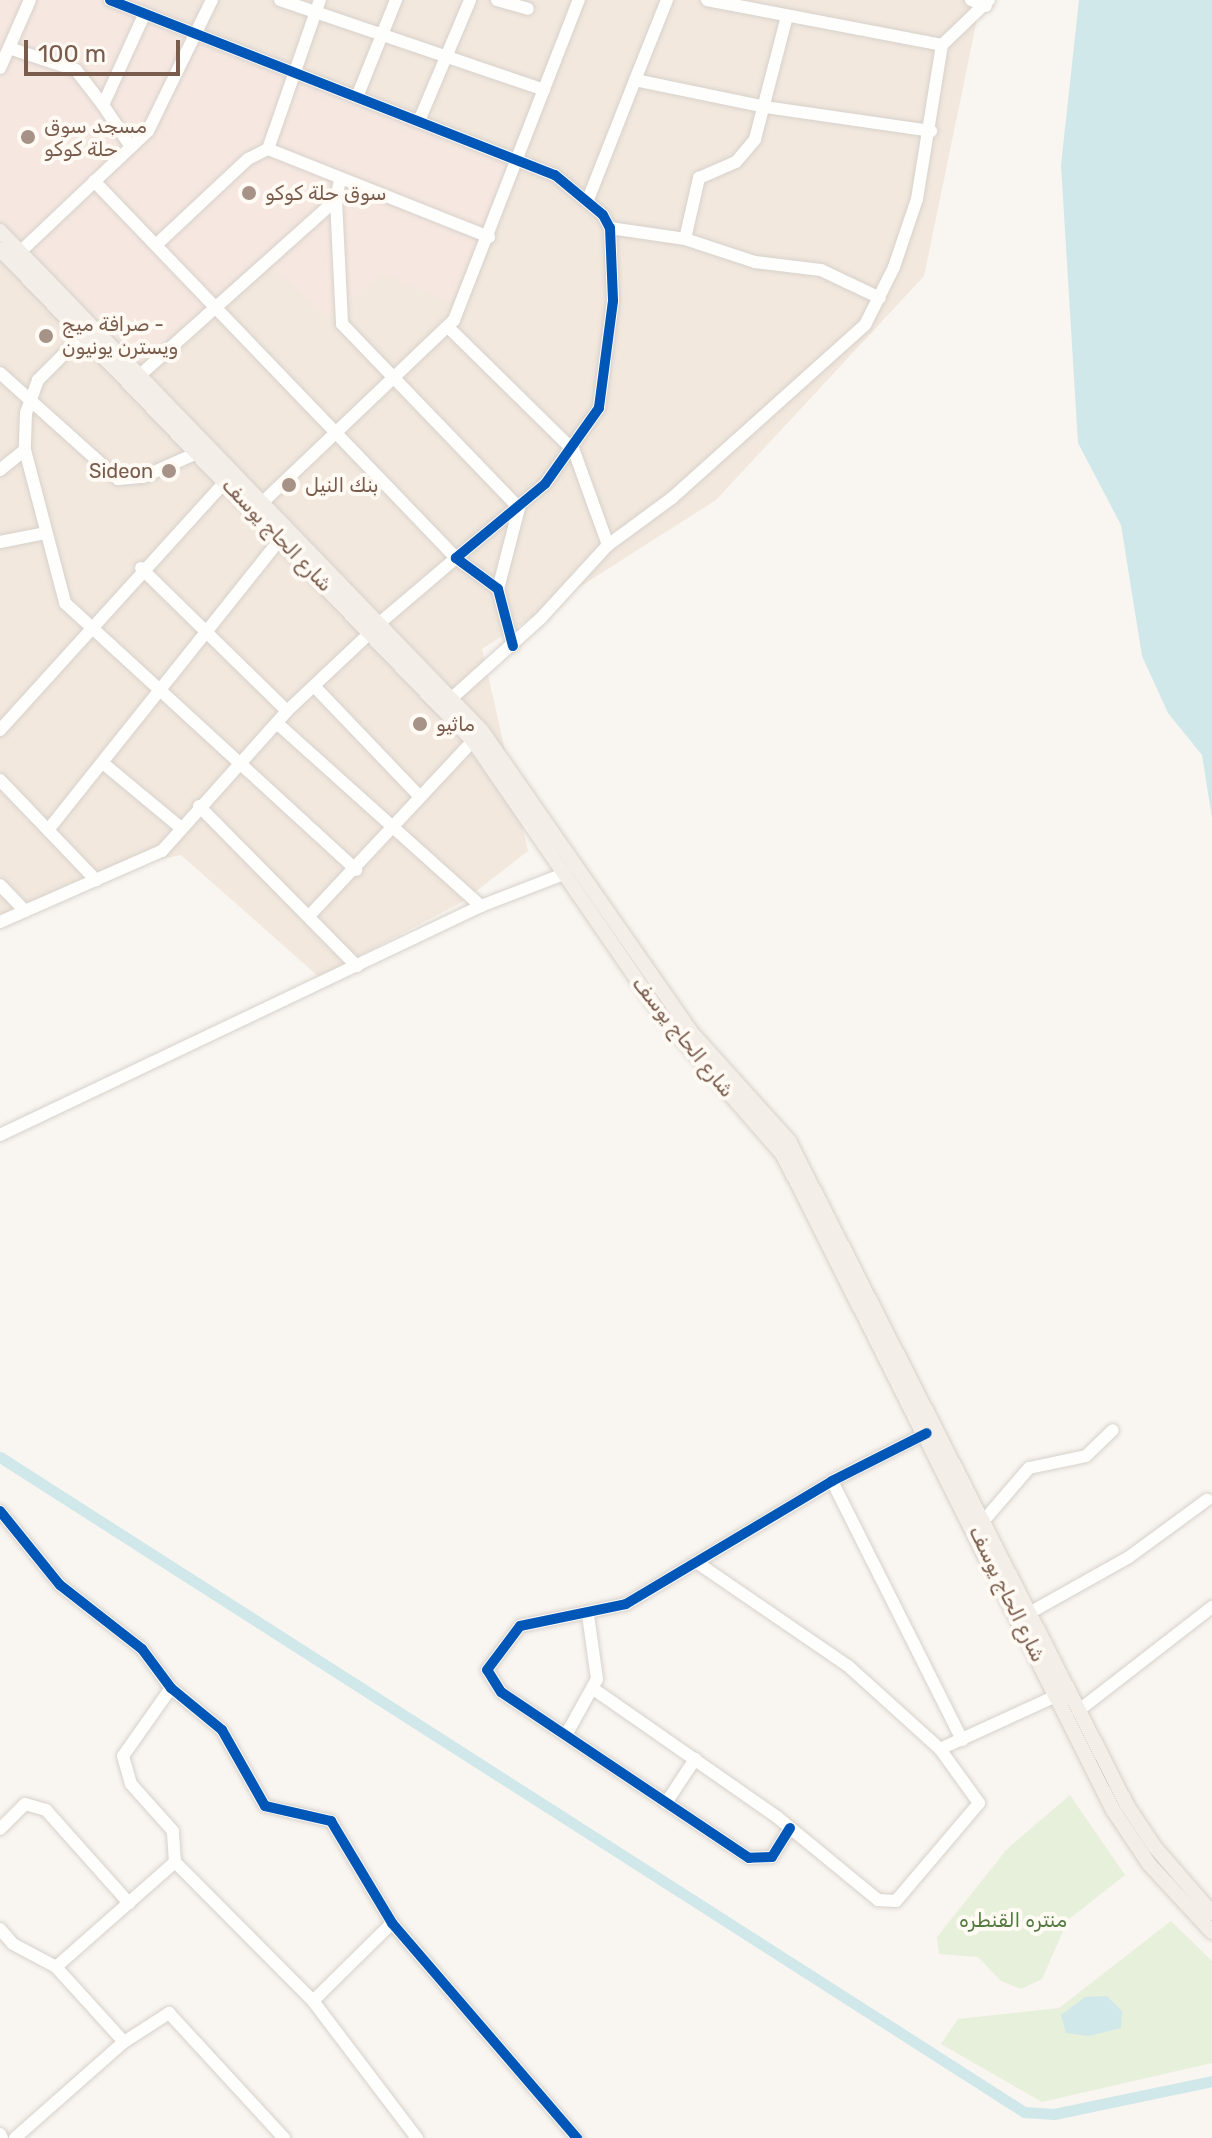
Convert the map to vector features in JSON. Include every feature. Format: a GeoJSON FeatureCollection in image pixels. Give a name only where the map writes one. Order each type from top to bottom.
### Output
{"type":"FeatureCollection","features":[{"type":"Feature","properties":{"kind":"main road","name":"شارع الحاج يوسف"},"geometry":{"type":"LineString","coordinates":[[0,231],[225,482],[453,697],[522,781],[691,1032],[800,1158],[986,1518],[1078,1711],[1154,1846],[1212,1913]]}},
{"type":"Feature","properties":{"kind":"main road","name":"شارع الحاج يوسف"},"geometry":{"type":"LineString","coordinates":[[0,249],[140,375],[264,501],[377,626],[473,741],[663,1017],[796,1176],[1113,1810],[1149,1864],[1212,1932]]}},
{"type":"Feature","properties":{"kind":"street"},"geometry":{"type":"LineString","coordinates":[[0,68],[30,0]]}},
{"type":"Feature","properties":{"kind":"street"},"geometry":{"type":"LineString","coordinates":[[0,922],[146,862],[287,711],[377,626],[519,508],[574,451],[605,387],[613,301],[610,228],[589,197],[564,179],[110,0]]}},
{"type":"Feature","properties":{"kind":"street"},"geometry":{"type":"LineString","coordinates":[[20,252],[131,147],[159,115],[212,0]]}},
{"type":"Feature","properties":{"kind":"street"},"geometry":{"type":"LineString","coordinates":[[280,0],[544,90]]}},
{"type":"Feature","properties":{"kind":"street"},"geometry":{"type":"LineString","coordinates":[[156,245],[248,159],[268,149],[320,0]]}},
{"type":"Feature","properties":{"kind":"street"},"geometry":{"type":"LineString","coordinates":[[357,97],[396,0]]}},
{"type":"Feature","properties":{"kind":"street"},"geometry":{"type":"LineString","coordinates":[[419,121],[470,0]]}},
{"type":"Feature","properties":{"kind":"street"},"geometry":{"type":"LineString","coordinates":[[497,0],[528,9]]}},
{"type":"Feature","properties":{"kind":"street"},"geometry":{"type":"LineString","coordinates":[[264,501],[449,328],[519,162],[579,0]]}},
{"type":"Feature","properties":{"kind":"street"},"geometry":{"type":"LineString","coordinates":[[589,197],[667,0]]}},
{"type":"Feature","properties":{"kind":"street"},"geometry":{"type":"LineString","coordinates":[[707,0],[786,20],[942,45]]}},
{"type":"Feature","properties":{"kind":"street"},"geometry":{"type":"LineString","coordinates":[[971,0],[988,3]]}},
{"type":"Feature","properties":{"kind":"street"},"geometry":{"type":"LineString","coordinates":[[453,697],[513,646],[608,545],[672,498],[854,335],[880,298],[908,231],[931,131],[942,45],[988,3]]}},
{"type":"Feature","properties":{"kind":"street"},"geometry":{"type":"LineString","coordinates":[[103,105],[144,15]]}},
{"type":"Feature","properties":{"kind":"street"},"geometry":{"type":"LineString","coordinates":[[685,239],[695,184],[749,149],[765,107],[786,20]]}},
{"type":"Feature","properties":{"kind":"street"},"geometry":{"type":"LineString","coordinates":[[9,48],[76,70],[131,147]]}},
{"type":"Feature","properties":{"kind":"street"},"geometry":{"type":"LineString","coordinates":[[635,80],[765,107],[931,131]]}},
{"type":"Feature","properties":{"kind":"street"},"geometry":{"type":"LineString","coordinates":[[268,149],[489,237]]}},
{"type":"Feature","properties":{"kind":"street"},"geometry":{"type":"LineString","coordinates":[[340,179],[336,200],[342,243],[338,315],[391,380],[519,508]]}},
{"type":"Feature","properties":{"kind":"street"},"geometry":{"type":"LineString","coordinates":[[94,181],[456,558],[498,589]]}},
{"type":"Feature","properties":{"kind":"street"},"geometry":{"type":"LineString","coordinates":[[140,375],[214,305],[336,200]]}},
{"type":"Feature","properties":{"kind":"street"},"geometry":{"type":"LineString","coordinates":[[610,228],[685,239],[755,262],[821,270],[880,298]]}},
{"type":"Feature","properties":{"kind":"street"},"geometry":{"type":"LineString","coordinates":[[449,328],[574,451],[608,545]]}},
{"type":"Feature","properties":{"kind":"street"},"geometry":{"type":"LineString","coordinates":[[88,330],[38,380],[28,403],[25,450],[65,603],[356,870]]}},
{"type":"Feature","properties":{"kind":"street"},"geometry":{"type":"LineString","coordinates":[[3,379],[118,479],[143,477],[197,453]]}},
{"type":"Feature","properties":{"kind":"street"},"geometry":{"type":"LineString","coordinates":[[0,470],[25,450]]}},
{"type":"Feature","properties":{"kind":"street"},"geometry":{"type":"LineString","coordinates":[[0,730],[141,568],[225,482]]}},
{"type":"Feature","properties":{"kind":"street"},"geometry":{"type":"LineString","coordinates":[[513,646],[498,589],[519,508]]}},
{"type":"Feature","properties":{"kind":"street"},"geometry":{"type":"LineString","coordinates":[[0,542],[46,533]]}},
{"type":"Feature","properties":{"kind":"street"},"geometry":{"type":"LineString","coordinates":[[48,830],[104,764],[281,538]]}},
{"type":"Feature","properties":{"kind":"street"},"geometry":{"type":"LineString","coordinates":[[141,568],[204,636],[287,711]]}},
{"type":"Feature","properties":{"kind":"street"},"geometry":{"type":"LineString","coordinates":[[315,687],[419,796]]}},
{"type":"Feature","properties":{"kind":"street"},"geometry":{"type":"LineString","coordinates":[[278,724],[481,906]]}},
{"type":"Feature","properties":{"kind":"street"},"geometry":{"type":"LineString","coordinates":[[310,915],[394,831],[419,796],[473,741]]}},
{"type":"Feature","properties":{"kind":"street"},"geometry":{"type":"LineString","coordinates":[[104,764],[180,827]]}},
{"type":"Feature","properties":{"kind":"street"},"geometry":{"type":"LineString","coordinates":[[0,780],[96,880]]}},
{"type":"Feature","properties":{"kind":"street"},"geometry":{"type":"LineString","coordinates":[[199,806],[357,966]]}},
{"type":"Feature","properties":{"kind":"street"},"geometry":{"type":"LineString","coordinates":[[0,1135],[481,906],[566,873]]}},
{"type":"Feature","properties":{"kind":"street"},"geometry":{"type":"LineString","coordinates":[[0,885],[25,911]]}},
{"type":"Feature","properties":{"kind":"street"},"geometry":{"type":"LineString","coordinates":[[986,1518],[1029,1468],[1086,1456],[1113,1430]]}},
{"type":"Feature","properties":{"kind":"street"},"geometry":{"type":"LineString","coordinates":[[790,1828],[772,1857],[760,1862],[501,1692],[487,1670],[520,1626],[588,1615],[626,1604],[832,1481],[927,1433]]}},
{"type":"Feature","properties":{"kind":"street"},"geometry":{"type":"LineString","coordinates":[[832,1481],[962,1740]]}},
{"type":"Feature","properties":{"kind":"street"},"geometry":{"type":"LineString","coordinates":[[1031,1612],[1129,1557],[1207,1500]]}},
{"type":"Feature","properties":{"kind":"street"},"geometry":{"type":"LineString","coordinates":[[0,1511],[60,1585],[142,1649],[171,1688],[222,1730],[265,1806],[331,1821],[392,1923],[577,2138]]}},
{"type":"Feature","properties":{"kind":"street"},"geometry":{"type":"LineString","coordinates":[[595,1690],[790,1828],[878,1900],[896,1901],[979,1803],[940,1749],[828,1649],[696,1562]]}},
{"type":"Feature","properties":{"kind":"street"},"geometry":{"type":"LineString","coordinates":[[1078,1711],[1212,1607]]}},
{"type":"Feature","properties":{"kind":"street"},"geometry":{"type":"LineString","coordinates":[[566,1735],[595,1690],[588,1615]]}},
{"type":"Feature","properties":{"kind":"street"},"geometry":{"type":"LineString","coordinates":[[171,1688],[123,1756],[131,1784],[173,1831],[175,1862],[313,2001],[417,2138]]}},
{"type":"Feature","properties":{"kind":"street"},"geometry":{"type":"LineString","coordinates":[[940,1749],[1056,1696]]}},
{"type":"Feature","properties":{"kind":"street"},"geometry":{"type":"LineString","coordinates":[[666,1803],[695,1759]]}},
{"type":"Feature","properties":{"kind":"street"},"geometry":{"type":"LineString","coordinates":[[0,1829],[25,1804],[46,1810],[129,1903]]}},
{"type":"Feature","properties":{"kind":"street"},"geometry":{"type":"LineString","coordinates":[[56,1967],[175,1862]]}},
{"type":"Feature","properties":{"kind":"street"},"geometry":{"type":"LineString","coordinates":[[313,2001],[392,1923]]}},
{"type":"Feature","properties":{"kind":"street"},"geometry":{"type":"LineString","coordinates":[[0,1929],[13,1944],[56,1967],[124,2042]]}},
{"type":"Feature","properties":{"kind":"street"},"geometry":{"type":"LineString","coordinates":[[15,2138],[124,2042],[169,2013],[284,2138]]}},
{"type":"Feature","properties":{"kind":"shaded area"},"geometry":{"type":"Polygon","coordinates":[[[0,0],[981,0],[924,276],[716,500],[482,649],[528,851],[462,902],[319,977],[181,855],[97,872],[0,915],[0,0]]]}},
{"type":"Feature","properties":{"kind":"shaded area","name":"سوق حلة كوكو"},"geometry":{"type":"Polygon","coordinates":[[[0,0],[143,0],[510,166],[451,302],[384,273],[329,317],[260,256],[139,363],[0,219],[0,0]]]}},
{"type":"Feature","properties":{"kind":"green space","name":"منتره القنطره"},"geometry":{"type":"Polygon","coordinates":[[[1070,1795],[1125,1875],[1068,1920],[1042,1979],[1021,1989],[1001,1981],[978,1957],[939,1954],[937,1937],[1007,1849],[1070,1795]]]}},
{"type":"Feature","properties":{"kind":"green space"},"geometry":{"type":"Polygon","coordinates":[[[1171,1921],[1212,1961],[1212,2063],[1042,2102],[941,2044],[958,2019],[1059,2008],[1171,1921]]]}},
{"type":"Feature","properties":{"kind":"water"},"geometry":{"type":"Polygon","coordinates":[[[1079,0],[1212,0],[1212,818],[1202,755],[1168,713],[1142,656],[1121,525],[1078,443],[1061,165],[1079,0]]]}},
{"type":"Feature","properties":{"kind":"water"},"geometry":{"type":"Polygon","coordinates":[[[1107,1996],[1122,2011],[1121,2028],[1089,2036],[1066,2033],[1061,2015],[1085,1997],[1107,1996]]]}},
{"type":"Feature","properties":{"kind":"waterway"},"geometry":{"type":"LineString","coordinates":[[0,1457],[1024,2112],[1054,2114],[1212,2081]]}},
{"type":"Feature","properties":{"kind":"cycle path"},"geometry":{"type":"LineString","coordinates":[[110,0],[555,175],[603,215],[610,228],[613,301],[599,408],[545,484],[456,558],[498,589],[513,646]]}},
{"type":"Feature","properties":{"kind":"cycle path"},"geometry":{"type":"LineString","coordinates":[[790,1828],[772,1857],[749,1858],[501,1692],[487,1670],[520,1626],[626,1604],[832,1481],[927,1433]]}},
{"type":"Feature","properties":{"kind":"cycle path"},"geometry":{"type":"LineString","coordinates":[[0,1511],[60,1585],[142,1649],[171,1688],[222,1730],[265,1806],[331,1821],[392,1923],[577,2138]]}},
{"type":"Feature","properties":{"kind":"place","name":"مسجد سوق حلة كوكو"},"geometry":{"type":"Point","coordinates":[28,137]}},
{"type":"Feature","properties":{"kind":"place","name":"سوق حلة كوكو"},"geometry":{"type":"Point","coordinates":[249,193]}},
{"type":"Feature","properties":{"kind":"place","name":"صرافة ميج - ويسترن يونيون"},"geometry":{"type":"Point","coordinates":[46,336]}},
{"type":"Feature","properties":{"kind":"place","name":"Sideon"},"geometry":{"type":"Point","coordinates":[169,471]}},
{"type":"Feature","properties":{"kind":"place","name":"بنك النيل"},"geometry":{"type":"Point","coordinates":[289,485]}},
{"type":"Feature","properties":{"kind":"place","name":"ماثيو"},"geometry":{"type":"Point","coordinates":[420,724]}}]}
